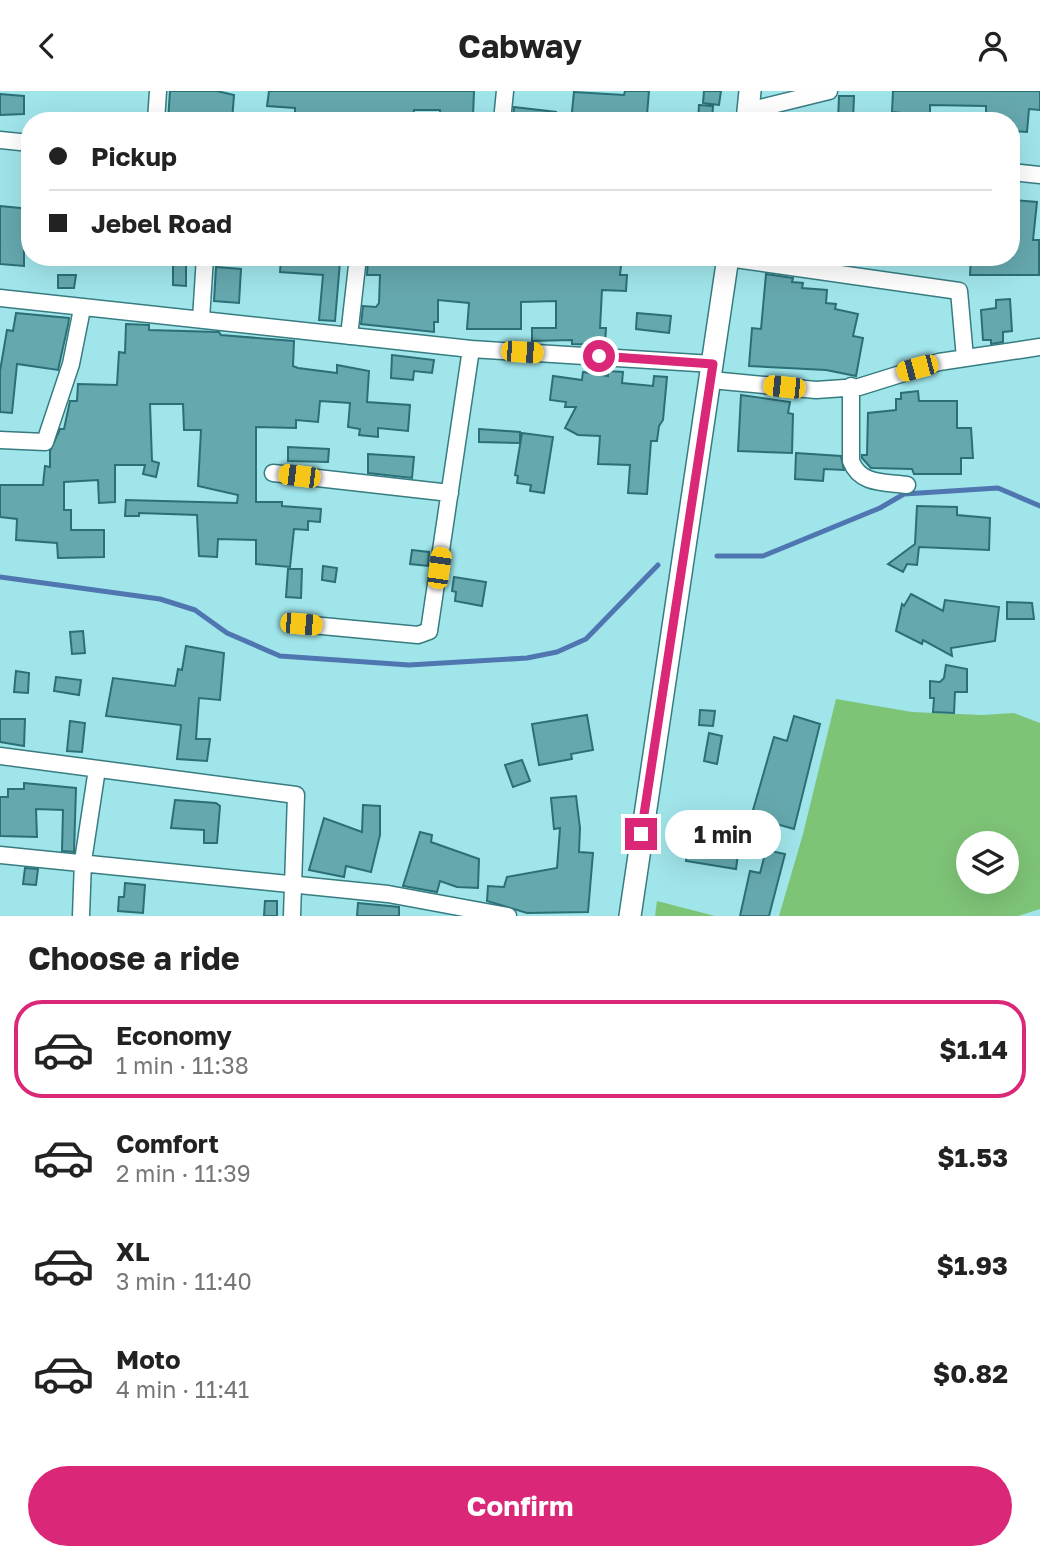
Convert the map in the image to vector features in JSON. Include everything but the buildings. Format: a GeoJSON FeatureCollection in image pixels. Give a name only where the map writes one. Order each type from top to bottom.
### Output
{"type":"FeatureCollection","features":[{"type":"Feature","properties":{"kind":"main road"},"geometry":{"type":"LineString","coordinates":[[630,916],[727,266]]}},
{"type":"Feature","properties":{"kind":"street"},"geometry":{"type":"LineString","coordinates":[[157,112],[158,91]]}},
{"type":"Feature","properties":{"kind":"street"},"geometry":{"type":"LineString","coordinates":[[503,112],[505,91]]}},
{"type":"Feature","properties":{"kind":"street"},"geometry":{"type":"LineString","coordinates":[[748,107],[829,91]]}},
{"type":"Feature","properties":{"kind":"street"},"geometry":{"type":"LineString","coordinates":[[0,140],[21,142]]}},
{"type":"Feature","properties":{"kind":"street"},"geometry":{"type":"LineString","coordinates":[[1020,172],[1040,175]]}},
{"type":"Feature","properties":{"kind":"street"},"geometry":{"type":"LineString","coordinates":[[201,319],[204,266]]}},
{"type":"Feature","properties":{"kind":"street"},"geometry":{"type":"LineString","coordinates":[[349,336],[357,266]]}},
{"type":"Feature","properties":{"kind":"street"},"geometry":{"type":"LineString","coordinates":[[784,266],[959,291],[965,358]]}},
{"type":"Feature","properties":{"kind":"street"},"geometry":{"type":"LineString","coordinates":[[0,298],[82,309],[712,372],[816,390],[859,387],[939,362],[1040,347]]}},
{"type":"Feature","properties":{"kind":"street"},"geometry":{"type":"LineString","coordinates":[[0,440],[45,442],[71,364],[82,309]]}},
{"type":"Feature","properties":{"kind":"street"},"geometry":{"type":"LineString","coordinates":[[301,624],[418,635],[429,631],[471,349]]}},
{"type":"Feature","properties":{"kind":"street"},"geometry":{"type":"LineString","coordinates":[[851,386],[851,461],[856,473],[866,480],[907,485]]}},
{"type":"Feature","properties":{"kind":"street"},"geometry":{"type":"LineString","coordinates":[[273,473],[450,493]]}},
{"type":"Feature","properties":{"kind":"street"},"geometry":{"type":"LineString","coordinates":[[0,756],[296,795],[292,916]]}},
{"type":"Feature","properties":{"kind":"street"},"geometry":{"type":"LineString","coordinates":[[81,916],[83,861],[97,769]]}},
{"type":"Feature","properties":{"kind":"street"},"geometry":{"type":"LineString","coordinates":[[0,855],[83,861],[293,887],[388,894],[508,916]]}},
{"type":"Feature","properties":{"kind":"green space"},"geometry":{"type":"Polygon","coordinates":[[[836,699],[912,712],[982,715],[1014,713],[1040,723],[1040,909],[1018,916],[779,916],[803,834],[836,699]]]}},
{"type":"Feature","properties":{"kind":"green space"},"geometry":{"type":"Polygon","coordinates":[[[657,901],[715,916],[655,916],[657,901]]]}},
{"type":"Feature","properties":{"kind":"waterway"},"geometry":{"type":"LineString","coordinates":[[717,556],[763,556],[880,508],[904,494],[998,488],[1040,506]]}},
{"type":"Feature","properties":{"kind":"waterway"},"geometry":{"type":"LineString","coordinates":[[0,577],[160,599],[195,610],[227,633],[280,656],[409,665],[527,658],[557,652],[586,639],[658,565]]}},
{"type":"Feature","properties":{"kind":"route"},"geometry":{"type":"LineString","coordinates":[[599,356],[713,364],[641,834]]}}]}
